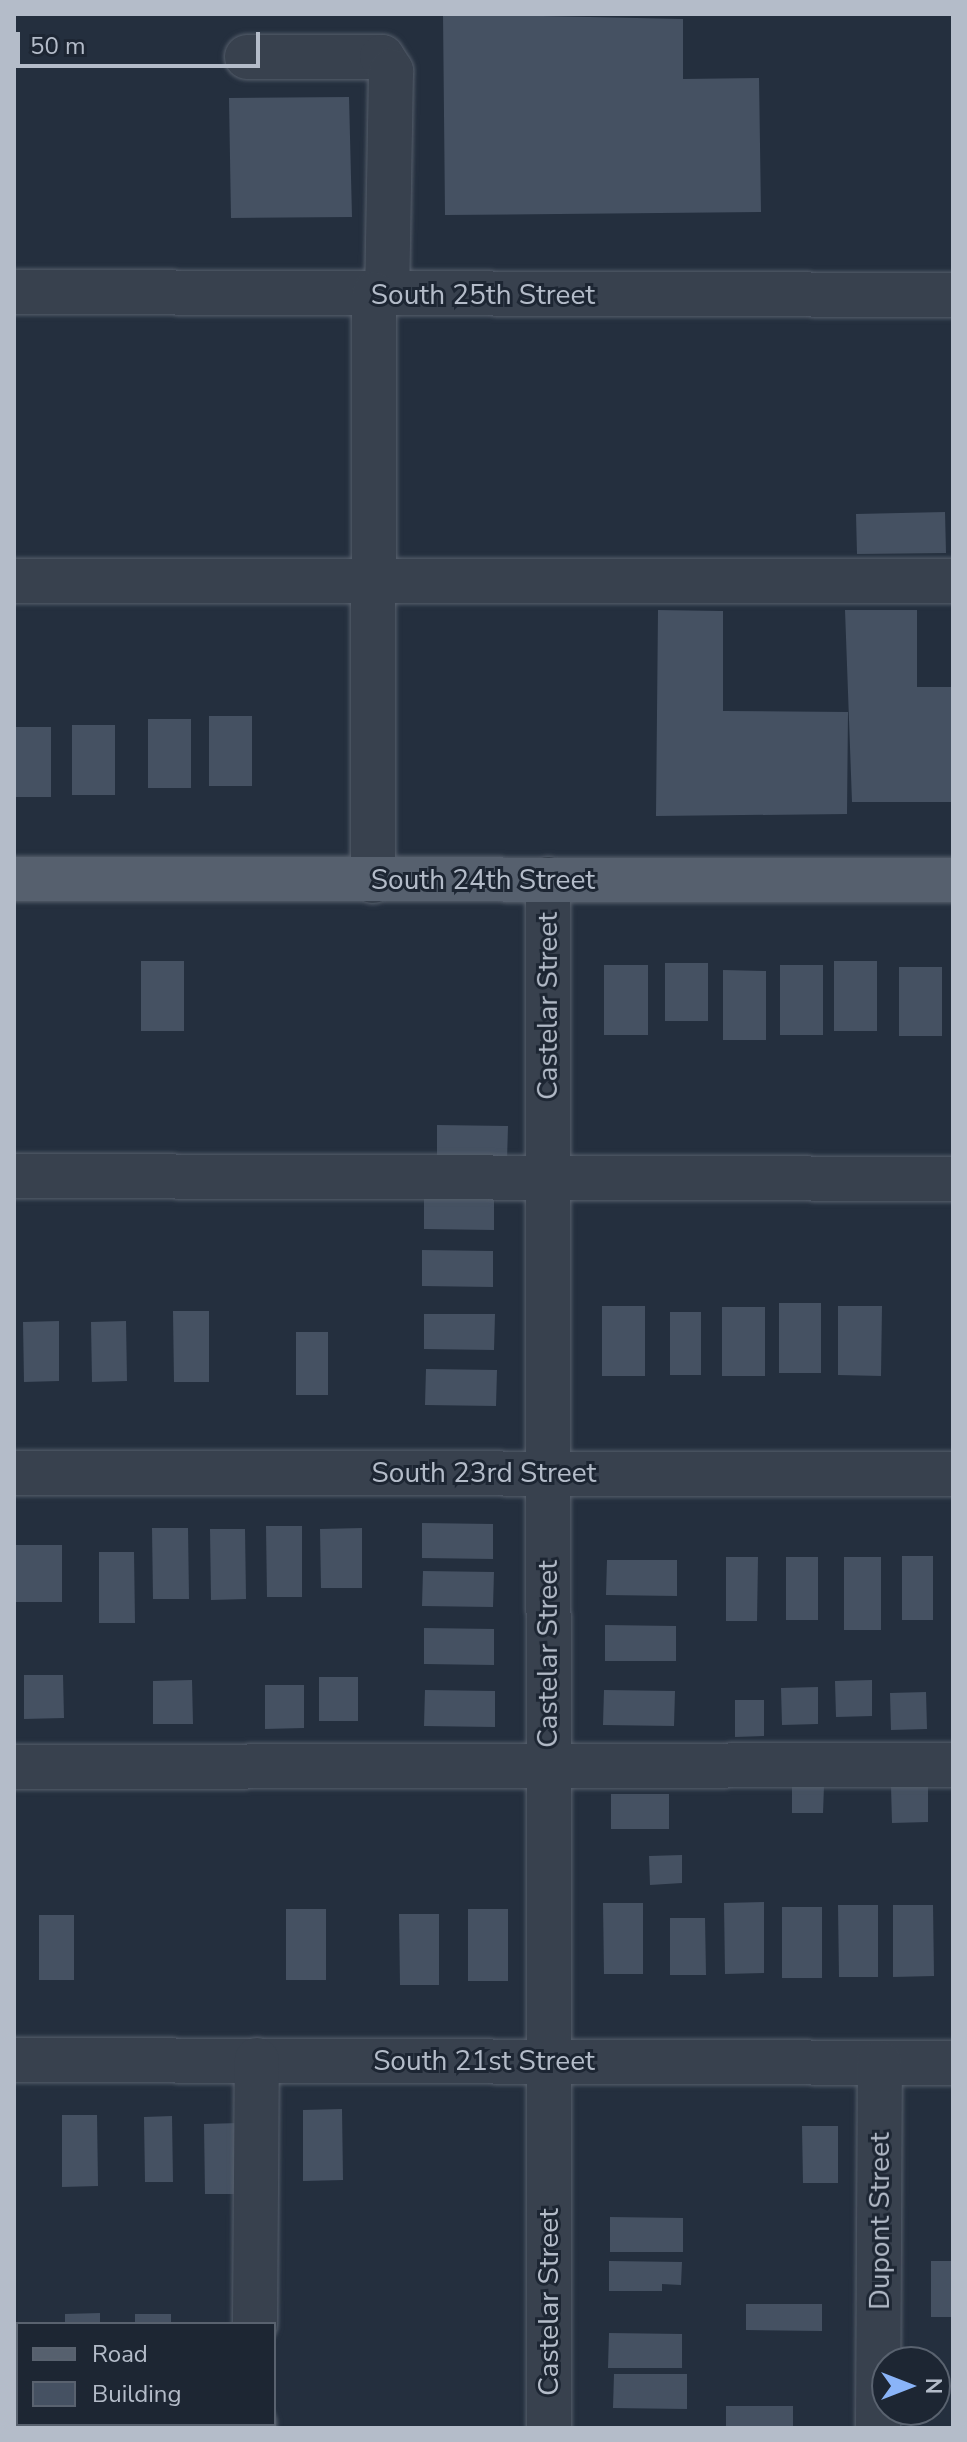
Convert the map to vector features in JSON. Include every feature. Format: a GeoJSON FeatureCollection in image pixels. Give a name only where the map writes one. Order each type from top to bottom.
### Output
{"type":"FeatureCollection","features":[{"type":"Feature","properties":{"kind":"main road","name":"South 24th Street"},"geometry":{"type":"LineString","coordinates":[[14,879],[953,880]]}},
{"type":"Feature","properties":{"kind":"street"},"geometry":{"type":"LineString","coordinates":[[247,57],[382,57],[391,71],[380,294],[374,581],[373,881]]}},
{"type":"Feature","properties":{"kind":"street","name":"South 25th Street"},"geometry":{"type":"LineString","coordinates":[[14,292],[953,295]]}},
{"type":"Feature","properties":{"kind":"street"},"geometry":{"type":"LineString","coordinates":[[14,581],[953,581]]}},
{"type":"Feature","properties":{"kind":"street","name":"Castelar Street"},"geometry":{"type":"LineString","coordinates":[[548,879],[549,2428]]}},
{"type":"Feature","properties":{"kind":"street"},"geometry":{"type":"LineString","coordinates":[[14,1176],[953,1179]]}},
{"type":"Feature","properties":{"kind":"street","name":"South 23rd Street"},"geometry":{"type":"LineString","coordinates":[[14,1473],[953,1474]]}},
{"type":"Feature","properties":{"kind":"street"},"geometry":{"type":"LineString","coordinates":[[14,1767],[953,1765]]}},
{"type":"Feature","properties":{"kind":"street","name":"South 21st Street"},"geometry":{"type":"LineString","coordinates":[[14,2060],[953,2063]]}},
{"type":"Feature","properties":{"kind":"street"},"geometry":{"type":"LineString","coordinates":[[255,2322],[257,2060]]}},
{"type":"Feature","properties":{"kind":"street","name":"Dupont Street"},"geometry":{"type":"LineString","coordinates":[[878,2428],[880,2063]]}},
{"type":"Feature","properties":{"kind":"building"},"geometry":{"type":"Polygon","coordinates":[[[443,14],[683,19],[683,79],[759,78],[761,212],[445,215],[443,14]]]}},
{"type":"Feature","properties":{"kind":"building"},"geometry":{"type":"Polygon","coordinates":[[[349,97],[352,217],[231,218],[229,98],[349,97]]]}},
{"type":"Feature","properties":{"kind":"building"},"geometry":{"type":"Polygon","coordinates":[[[945,512],[946,553],[857,554],[856,514],[945,512]]]}},
{"type":"Feature","properties":{"kind":"building"},"geometry":{"type":"Polygon","coordinates":[[[658,610],[723,611],[723,711],[848,712],[847,814],[656,816],[658,610]]]}},
{"type":"Feature","properties":{"kind":"building"},"geometry":{"type":"Polygon","coordinates":[[[845,610],[917,610],[917,687],[953,687],[953,802],[852,802],[845,610]]]}},
{"type":"Feature","properties":{"kind":"building"},"geometry":{"type":"Polygon","coordinates":[[[209,716],[252,716],[252,786],[209,786],[209,716]]]}},
{"type":"Feature","properties":{"kind":"building"},"geometry":{"type":"Polygon","coordinates":[[[148,719],[191,719],[191,788],[148,788],[148,719]]]}},
{"type":"Feature","properties":{"kind":"building"},"geometry":{"type":"Polygon","coordinates":[[[72,725],[115,725],[115,795],[72,795],[72,725]]]}},
{"type":"Feature","properties":{"kind":"building"},"geometry":{"type":"Polygon","coordinates":[[[14,727],[51,727],[51,797],[14,797],[14,727]]]}},
{"type":"Feature","properties":{"kind":"building"},"geometry":{"type":"Polygon","coordinates":[[[141,961],[184,961],[184,1031],[141,1031],[141,961]]]}},
{"type":"Feature","properties":{"kind":"building"},"geometry":{"type":"Polygon","coordinates":[[[834,961],[877,961],[877,1031],[834,1031],[834,961]]]}},
{"type":"Feature","properties":{"kind":"building"},"geometry":{"type":"Polygon","coordinates":[[[665,963],[708,963],[708,1021],[665,1021],[665,963]]]}},
{"type":"Feature","properties":{"kind":"building"},"geometry":{"type":"Polygon","coordinates":[[[604,965],[648,965],[648,1035],[604,1035],[604,965]]]}},
{"type":"Feature","properties":{"kind":"building"},"geometry":{"type":"Polygon","coordinates":[[[780,965],[823,965],[823,1035],[780,1035],[780,965]]]}},
{"type":"Feature","properties":{"kind":"building"},"geometry":{"type":"Polygon","coordinates":[[[899,967],[942,967],[942,1036],[899,1036],[899,967]]]}},
{"type":"Feature","properties":{"kind":"building"},"geometry":{"type":"Polygon","coordinates":[[[723,970],[766,971],[766,1040],[723,1040],[723,970]]]}},
{"type":"Feature","properties":{"kind":"building"},"geometry":{"type":"Polygon","coordinates":[[[437,1125],[508,1126],[507,1161],[437,1160],[437,1125]]]}},
{"type":"Feature","properties":{"kind":"building"},"geometry":{"type":"Polygon","coordinates":[[[424,1194],[494,1194],[494,1230],[424,1229],[424,1194]]]}},
{"type":"Feature","properties":{"kind":"building"},"geometry":{"type":"Polygon","coordinates":[[[422,1250],[493,1251],[493,1287],[422,1286],[422,1250]]]}},
{"type":"Feature","properties":{"kind":"building"},"geometry":{"type":"Polygon","coordinates":[[[779,1303],[821,1303],[821,1373],[779,1373],[779,1303]]]}},
{"type":"Feature","properties":{"kind":"building"},"geometry":{"type":"Polygon","coordinates":[[[602,1306],[645,1306],[645,1376],[602,1376],[602,1306]]]}},
{"type":"Feature","properties":{"kind":"building"},"geometry":{"type":"Polygon","coordinates":[[[838,1306],[882,1306],[881,1376],[838,1375],[838,1306]]]}},
{"type":"Feature","properties":{"kind":"building"},"geometry":{"type":"Polygon","coordinates":[[[722,1307],[765,1307],[765,1376],[722,1376],[722,1307]]]}},
{"type":"Feature","properties":{"kind":"building"},"geometry":{"type":"Polygon","coordinates":[[[173,1311],[209,1311],[209,1382],[174,1382],[173,1311]]]}},
{"type":"Feature","properties":{"kind":"building"},"geometry":{"type":"Polygon","coordinates":[[[670,1312],[701,1312],[701,1375],[670,1375],[670,1312]]]}},
{"type":"Feature","properties":{"kind":"building"},"geometry":{"type":"Polygon","coordinates":[[[424,1314],[495,1314],[494,1350],[424,1349],[424,1314]]]}},
{"type":"Feature","properties":{"kind":"building"},"geometry":{"type":"Polygon","coordinates":[[[59,1321],[59,1381],[24,1382],[23,1322],[59,1321]]]}},
{"type":"Feature","properties":{"kind":"building"},"geometry":{"type":"Polygon","coordinates":[[[126,1321],[127,1381],[92,1382],[91,1322],[126,1321]]]}},
{"type":"Feature","properties":{"kind":"building"},"geometry":{"type":"Polygon","coordinates":[[[296,1332],[328,1332],[328,1395],[296,1395],[296,1332]]]}},
{"type":"Feature","properties":{"kind":"building"},"geometry":{"type":"Polygon","coordinates":[[[426,1369],[497,1370],[496,1406],[425,1405],[426,1369]]]}},
{"type":"Feature","properties":{"kind":"building"},"geometry":{"type":"Polygon","coordinates":[[[422,1523],[493,1524],[493,1559],[422,1558],[422,1523]]]}},
{"type":"Feature","properties":{"kind":"building"},"geometry":{"type":"Polygon","coordinates":[[[266,1526],[302,1526],[302,1597],[267,1597],[266,1526]]]}},
{"type":"Feature","properties":{"kind":"building"},"geometry":{"type":"Polygon","coordinates":[[[152,1528],[188,1528],[189,1599],[153,1599],[152,1528]]]}},
{"type":"Feature","properties":{"kind":"building"},"geometry":{"type":"Polygon","coordinates":[[[362,1528],[362,1588],[321,1588],[320,1529],[362,1528]]]}},
{"type":"Feature","properties":{"kind":"building"},"geometry":{"type":"Polygon","coordinates":[[[210,1529],[245,1529],[246,1599],[211,1600],[210,1529]]]}},
{"type":"Feature","properties":{"kind":"building"},"geometry":{"type":"Polygon","coordinates":[[[14,1545],[62,1545],[62,1602],[14,1602],[14,1545]]]}},
{"type":"Feature","properties":{"kind":"building"},"geometry":{"type":"Polygon","coordinates":[[[99,1552],[134,1552],[135,1623],[99,1623],[99,1552]]]}},
{"type":"Feature","properties":{"kind":"building"},"geometry":{"type":"Polygon","coordinates":[[[902,1556],[933,1556],[933,1620],[902,1620],[902,1556]]]}},
{"type":"Feature","properties":{"kind":"building"},"geometry":{"type":"Polygon","coordinates":[[[726,1557],[758,1557],[757,1621],[726,1621],[726,1557]]]}},
{"type":"Feature","properties":{"kind":"building"},"geometry":{"type":"Polygon","coordinates":[[[786,1557],[818,1557],[818,1620],[786,1620],[786,1557]]]}},
{"type":"Feature","properties":{"kind":"building"},"geometry":{"type":"Polygon","coordinates":[[[844,1557],[881,1557],[881,1630],[844,1630],[844,1557]]]}},
{"type":"Feature","properties":{"kind":"building"},"geometry":{"type":"Polygon","coordinates":[[[607,1560],[677,1560],[677,1596],[606,1595],[607,1560]]]}},
{"type":"Feature","properties":{"kind":"building"},"geometry":{"type":"Polygon","coordinates":[[[423,1571],[494,1572],[493,1607],[422,1606],[423,1571]]]}},
{"type":"Feature","properties":{"kind":"building"},"geometry":{"type":"Polygon","coordinates":[[[605,1625],[676,1626],[676,1661],[605,1661],[605,1625]]]}},
{"type":"Feature","properties":{"kind":"building"},"geometry":{"type":"Polygon","coordinates":[[[424,1628],[494,1629],[494,1665],[424,1664],[424,1628]]]}},
{"type":"Feature","properties":{"kind":"building"},"geometry":{"type":"Polygon","coordinates":[[[24,1675],[63,1675],[64,1718],[24,1719],[24,1675]]]}},
{"type":"Feature","properties":{"kind":"building"},"geometry":{"type":"Polygon","coordinates":[[[319,1677],[358,1677],[358,1721],[319,1721],[319,1677]]]}},
{"type":"Feature","properties":{"kind":"building"},"geometry":{"type":"Polygon","coordinates":[[[192,1680],[193,1724],[153,1724],[153,1681],[192,1680]]]}},
{"type":"Feature","properties":{"kind":"building"},"geometry":{"type":"Polygon","coordinates":[[[872,1680],[872,1716],[836,1717],[835,1681],[872,1680]]]}},
{"type":"Feature","properties":{"kind":"building"},"geometry":{"type":"Polygon","coordinates":[[[265,1685],[304,1685],[304,1728],[265,1729],[265,1685]]]}},
{"type":"Feature","properties":{"kind":"building"},"geometry":{"type":"Polygon","coordinates":[[[818,1687],[818,1724],[782,1725],[781,1688],[818,1687]]]}},
{"type":"Feature","properties":{"kind":"building"},"geometry":{"type":"Polygon","coordinates":[[[425,1690],[495,1691],[495,1727],[424,1726],[425,1690]]]}},
{"type":"Feature","properties":{"kind":"building"},"geometry":{"type":"Polygon","coordinates":[[[604,1690],[675,1691],[674,1726],[603,1725],[604,1690]]]}},
{"type":"Feature","properties":{"kind":"building"},"geometry":{"type":"Polygon","coordinates":[[[926,1692],[927,1729],[891,1730],[890,1693],[926,1692]]]}},
{"type":"Feature","properties":{"kind":"building"},"geometry":{"type":"Polygon","coordinates":[[[735,1700],[764,1700],[764,1736],[735,1737],[735,1700]]]}},
{"type":"Feature","properties":{"kind":"building"},"geometry":{"type":"Polygon","coordinates":[[[928,1785],[928,1822],[892,1823],[891,1786],[928,1785]]]}},
{"type":"Feature","properties":{"kind":"building"},"geometry":{"type":"Polygon","coordinates":[[[792,1786],[824,1786],[823,1813],[792,1813],[792,1786]]]}},
{"type":"Feature","properties":{"kind":"building"},"geometry":{"type":"Polygon","coordinates":[[[611,1794],[669,1794],[669,1829],[611,1829],[611,1794]]]}},
{"type":"Feature","properties":{"kind":"building"},"geometry":{"type":"Polygon","coordinates":[[[682,1855],[682,1883],[650,1885],[649,1856],[682,1855]]]}},
{"type":"Feature","properties":{"kind":"building"},"geometry":{"type":"Polygon","coordinates":[[[764,1902],[764,1973],[725,1974],[724,1903],[764,1902]]]}},
{"type":"Feature","properties":{"kind":"building"},"geometry":{"type":"Polygon","coordinates":[[[603,1903],[643,1903],[643,1974],[604,1974],[603,1903]]]}},
{"type":"Feature","properties":{"kind":"building"},"geometry":{"type":"Polygon","coordinates":[[[838,1905],[878,1905],[878,1977],[839,1977],[838,1905]]]}},
{"type":"Feature","properties":{"kind":"building"},"geometry":{"type":"Polygon","coordinates":[[[893,1905],[933,1905],[934,1976],[893,1977],[893,1905]]]}},
{"type":"Feature","properties":{"kind":"building"},"geometry":{"type":"Polygon","coordinates":[[[782,1907],[822,1907],[822,1978],[782,1978],[782,1907]]]}},
{"type":"Feature","properties":{"kind":"building"},"geometry":{"type":"Polygon","coordinates":[[[286,1909],[326,1909],[326,1980],[286,1980],[286,1909]]]}},
{"type":"Feature","properties":{"kind":"building"},"geometry":{"type":"Polygon","coordinates":[[[468,1909],[508,1909],[508,1981],[468,1981],[468,1909]]]}},
{"type":"Feature","properties":{"kind":"building"},"geometry":{"type":"Polygon","coordinates":[[[399,1914],[439,1914],[439,1985],[400,1985],[399,1914]]]}},
{"type":"Feature","properties":{"kind":"building"},"geometry":{"type":"Polygon","coordinates":[[[39,1915],[74,1915],[74,1980],[39,1980],[39,1915]]]}},
{"type":"Feature","properties":{"kind":"building"},"geometry":{"type":"Polygon","coordinates":[[[670,1918],[705,1918],[706,1975],[670,1975],[670,1918]]]}},
{"type":"Feature","properties":{"kind":"building"},"geometry":{"type":"Polygon","coordinates":[[[342,2109],[343,2180],[303,2181],[303,2110],[342,2109]]]}},
{"type":"Feature","properties":{"kind":"building"},"geometry":{"type":"Polygon","coordinates":[[[62,2115],[97,2115],[98,2186],[62,2187],[62,2115]]]}},
{"type":"Feature","properties":{"kind":"building"},"geometry":{"type":"Polygon","coordinates":[[[172,2116],[173,2182],[145,2182],[144,2117],[172,2116]]]}},
{"type":"Feature","properties":{"kind":"building"},"geometry":{"type":"Polygon","coordinates":[[[239,2123],[240,2194],[205,2194],[204,2124],[239,2123]]]}},
{"type":"Feature","properties":{"kind":"building"},"geometry":{"type":"Polygon","coordinates":[[[802,2126],[838,2126],[838,2183],[803,2183],[802,2126]]]}},
{"type":"Feature","properties":{"kind":"building"},"geometry":{"type":"Polygon","coordinates":[[[610,2217],[683,2218],[683,2252],[610,2252],[610,2217]]]}},
{"type":"Feature","properties":{"kind":"building"},"geometry":{"type":"Polygon","coordinates":[[[609,2261],[682,2262],[681,2285],[662,2284],[662,2291],[609,2291],[609,2261]]]}},
{"type":"Feature","properties":{"kind":"building"},"geometry":{"type":"Polygon","coordinates":[[[931,2261],[953,2261],[953,2317],[931,2317],[931,2261]]]}},
{"type":"Feature","properties":{"kind":"building"},"geometry":{"type":"Polygon","coordinates":[[[746,2304],[822,2304],[822,2331],[746,2330],[746,2304]]]}},
{"type":"Feature","properties":{"kind":"building"},"geometry":{"type":"Polygon","coordinates":[[[100,2313],[100,2322],[65,2322],[65,2314],[100,2313]]]}},
{"type":"Feature","properties":{"kind":"building"},"geometry":{"type":"Polygon","coordinates":[[[135,2314],[171,2314],[171,2322],[135,2322],[135,2314]]]}},
{"type":"Feature","properties":{"kind":"building"},"geometry":{"type":"Polygon","coordinates":[[[609,2333],[682,2334],[682,2368],[608,2368],[609,2333]]]}},
{"type":"Feature","properties":{"kind":"building"},"geometry":{"type":"Polygon","coordinates":[[[614,2374],[687,2374],[687,2409],[613,2408],[614,2374]]]}},
{"type":"Feature","properties":{"kind":"building"},"geometry":{"type":"Polygon","coordinates":[[[726,2406],[793,2406],[793,2428],[726,2428],[726,2406]]]}}]}
